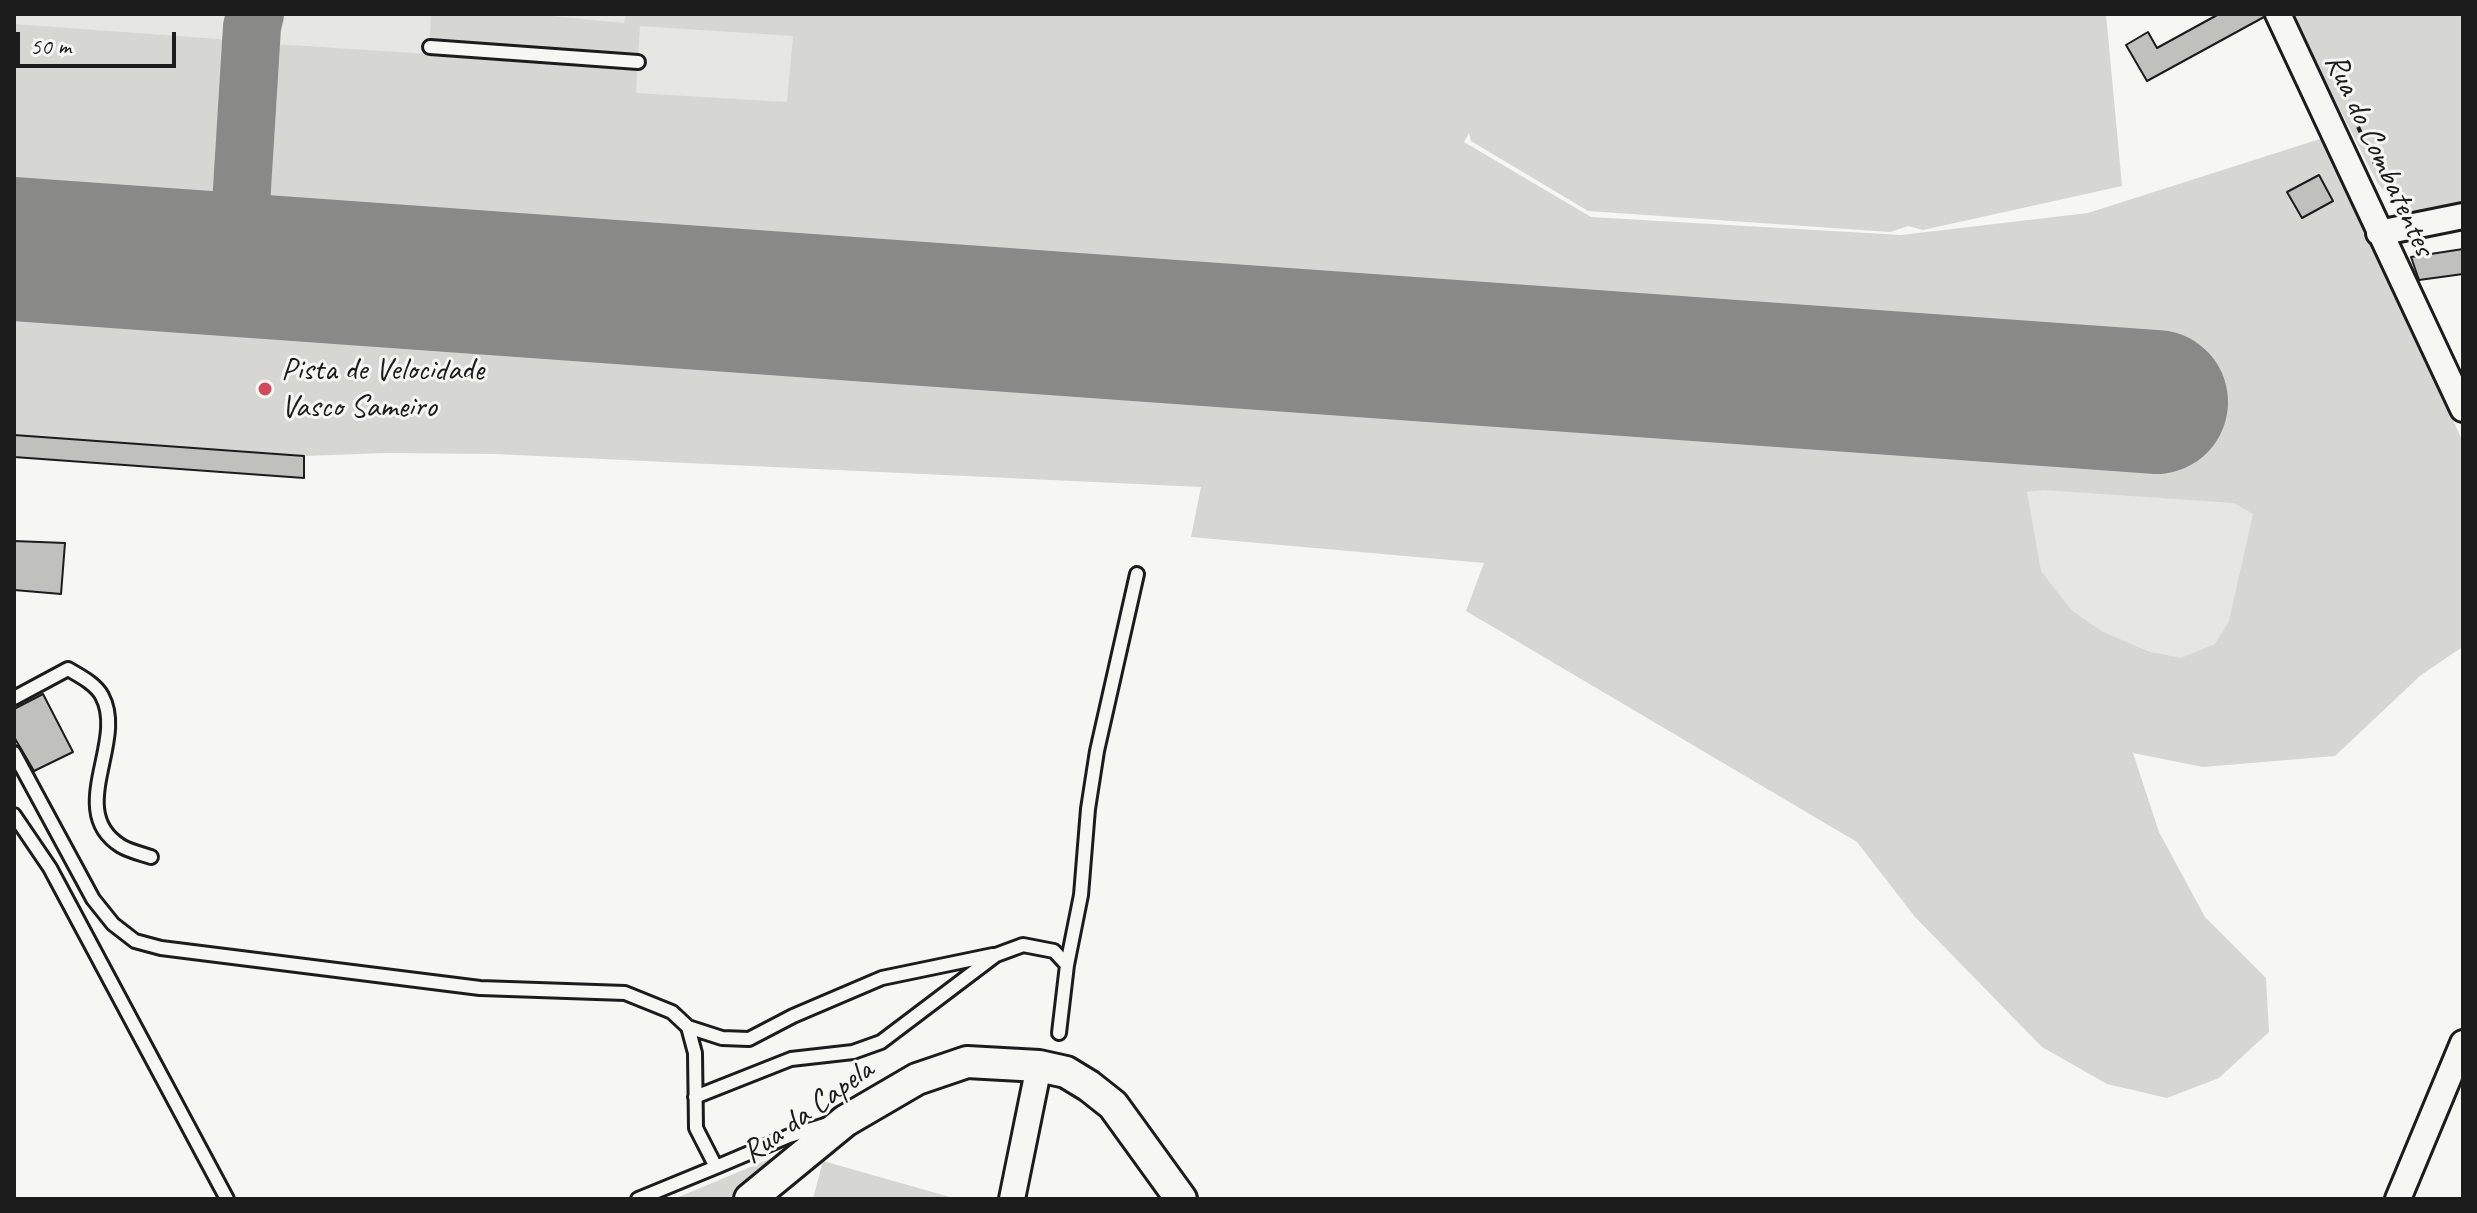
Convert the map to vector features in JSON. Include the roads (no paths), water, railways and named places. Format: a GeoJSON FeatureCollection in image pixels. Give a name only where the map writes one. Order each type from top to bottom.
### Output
{"type":"FeatureCollection","features":[{"type":"Feature","properties":{"kind":"street","name":"Rua do Combatentes"},"geometry":{"type":"LineString","coordinates":[[2278,14],[2463,409]]}},
{"type":"Feature","properties":{"kind":"street"},"geometry":{"type":"LineString","coordinates":[[2379,233],[2463,216]]}},
{"type":"Feature","properties":{"kind":"street"},"geometry":{"type":"LineString","coordinates":[[2398,1199],[2463,1043]]}},
{"type":"Feature","properties":{"kind":"street","name":"Rua da Capela"},"geometry":{"type":"LineString","coordinates":[[750,1199],[852,1117],[917,1079],[967,1062],[1039,1066],[1066,1072],[1089,1086],[1113,1105],[1181,1199]]}},
{"type":"Feature","properties":{"kind":"street"},"geometry":{"type":"LineString","coordinates":[[1012,1199],[1039,1066]]}},
{"type":"Feature","properties":{"kind":"lane"},"geometry":{"type":"LineString","coordinates":[[430,47],[638,62]]}},
{"type":"Feature","properties":{"kind":"lane"},"geometry":{"type":"LineString","coordinates":[[1059,1033],[1067,965],[1081,895],[1088,809],[1097,751],[1137,574]]}},
{"type":"Feature","properties":{"kind":"lane"},"geometry":{"type":"LineString","coordinates":[[14,698],[68,669],[87,680],[102,695],[108,715],[106,746],[96,792],[97,813],[106,831],[121,846],[151,857]]}},
{"type":"Feature","properties":{"kind":"lane"},"geometry":{"type":"LineString","coordinates":[[14,753],[93,899],[113,924],[135,941],[161,948],[480,988],[625,993],[672,1012],[688,1027],[722,1038],[749,1039],[793,1016],[882,978],[996,955],[1023,945],[1054,951],[1067,965]]}},
{"type":"Feature","properties":{"kind":"lane"},"geometry":{"type":"LineString","coordinates":[[14,815],[50,868],[227,1199]]}},
{"type":"Feature","properties":{"kind":"lane"},"geometry":{"type":"LineString","coordinates":[[695,1097],[791,1059],[853,1052],[881,1042],[996,955]]}},
{"type":"Feature","properties":{"kind":"lane"},"geometry":{"type":"LineString","coordinates":[[688,1027],[695,1053],[696,1128],[716,1167]]}},
{"type":"Feature","properties":{"kind":"lane"},"geometry":{"type":"LineString","coordinates":[[638,1199],[789,1136],[852,1117]]}},
{"type":"Feature","properties":{"kind":"place","name":"Pista de Velocidade Vasco Sameiro"},"geometry":{"type":"Point","coordinates":[265,389]}}]}
